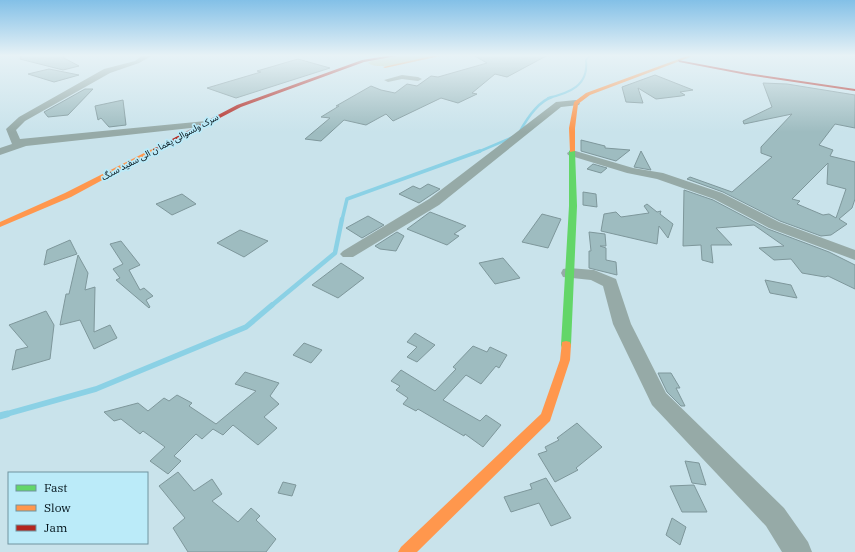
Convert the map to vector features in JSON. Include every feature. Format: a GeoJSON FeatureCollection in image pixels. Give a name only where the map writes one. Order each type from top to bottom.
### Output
{"type":"FeatureCollection","features":[{"type":"Feature","properties":{"kind":"street"},"geometry":{"type":"LineString","coordinates":[[89,81],[22,119],[10,129],[16,142],[24,143],[206,124]]}},
{"type":"Feature","properties":{"kind":"street","name":"سرک ولسوالی پغما ن الی سفید سنگ"},"geometry":{"type":"LineString","coordinates":[[0,225],[68,195],[239,106],[309,81]]}},
{"type":"Feature","properties":{"kind":"street"},"geometry":{"type":"LineString","coordinates":[[348,254],[434,202],[559,104],[576,103],[588,94],[625,81]]}},
{"type":"Feature","properties":{"kind":"street"},"geometry":{"type":"LineString","coordinates":[[793,81],[855,90]]}},
{"type":"Feature","properties":{"kind":"street"},"geometry":{"type":"LineString","coordinates":[[406,552],[546,417],[565,360],[572,206],[572,128],[576,103]]}},
{"type":"Feature","properties":{"kind":"street"},"geometry":{"type":"LineString","coordinates":[[0,152],[24,143]]}},
{"type":"Feature","properties":{"kind":"street"},"geometry":{"type":"LineString","coordinates":[[572,154],[631,171],[659,176],[718,196],[774,225],[855,255]]}},
{"type":"Feature","properties":{"kind":"street"},"geometry":{"type":"LineString","coordinates":[[569,273],[594,275],[610,283],[622,324],[659,399],[775,517],[798,552]]}},
{"type":"Feature","properties":{"kind":"building"},"geometry":{"type":"Polygon","coordinates":[[[231,81],[290,81],[236,98],[207,88],[231,81]]]}},
{"type":"Feature","properties":{"kind":"building"},"geometry":{"type":"Polygon","coordinates":[[[424,81],[487,81],[472,93],[477,94],[458,103],[441,98],[393,121],[386,114],[366,125],[344,120],[321,141],[305,139],[330,118],[321,117],[339,106],[336,106],[371,86],[395,93],[407,84],[417,86],[424,81]]]}},
{"type":"Feature","properties":{"kind":"building"},"geometry":{"type":"Polygon","coordinates":[[[639,81],[670,81],[693,90],[680,92],[685,95],[681,96],[656,99],[638,88],[643,103],[626,102],[622,87],[639,81]]]}},
{"type":"Feature","properties":{"kind":"building"},"geometry":{"type":"Polygon","coordinates":[[[763,83],[787,84],[855,95],[855,128],[835,124],[819,145],[833,150],[830,156],[855,162],[855,199],[852,208],[839,219],[847,224],[831,235],[821,236],[780,221],[723,192],[687,179],[690,177],[732,192],[772,157],[761,153],[761,147],[792,114],[744,124],[743,121],[772,107],[763,83]],[[828,163],[792,199],[800,201],[797,204],[823,215],[829,214],[836,218],[846,189],[827,184],[828,163]]]}},
{"type":"Feature","properties":{"kind":"building"},"geometry":{"type":"Polygon","coordinates":[[[85,89],[93,89],[68,115],[48,117],[44,112],[85,89]]]}},
{"type":"Feature","properties":{"kind":"building"},"geometry":{"type":"Polygon","coordinates":[[[123,100],[126,125],[109,127],[101,118],[98,120],[95,106],[123,100]]]}},
{"type":"Feature","properties":{"kind":"building"},"geometry":{"type":"Polygon","coordinates":[[[581,140],[605,146],[605,148],[630,150],[616,161],[581,151],[581,140]]]}},
{"type":"Feature","properties":{"kind":"building"},"geometry":{"type":"Polygon","coordinates":[[[641,151],[651,170],[634,167],[641,151]]]}},
{"type":"Feature","properties":{"kind":"building"},"geometry":{"type":"Polygon","coordinates":[[[593,164],[607,168],[601,173],[587,169],[593,164]]]}},
{"type":"Feature","properties":{"kind":"building"},"geometry":{"type":"Polygon","coordinates":[[[428,184],[440,189],[419,203],[399,194],[413,186],[420,189],[428,184]]]}},
{"type":"Feature","properties":{"kind":"building"},"geometry":{"type":"Polygon","coordinates":[[[684,190],[713,200],[768,229],[829,252],[855,265],[855,289],[828,276],[825,277],[802,273],[791,259],[774,260],[759,248],[784,246],[754,225],[716,228],[732,245],[711,245],[713,263],[702,260],[701,245],[683,246],[684,190]]]}},
{"type":"Feature","properties":{"kind":"building"},"geometry":{"type":"Polygon","coordinates":[[[583,192],[596,194],[597,207],[583,205],[583,192]]]}},
{"type":"Feature","properties":{"kind":"building"},"geometry":{"type":"Polygon","coordinates":[[[182,194],[196,204],[172,215],[156,204],[182,194]]]}},
{"type":"Feature","properties":{"kind":"building"},"geometry":{"type":"Polygon","coordinates":[[[647,204],[657,212],[661,211],[660,214],[673,224],[668,238],[659,226],[657,244],[601,231],[604,214],[616,212],[621,217],[649,213],[644,206],[647,204]]]}},
{"type":"Feature","properties":{"kind":"building"},"geometry":{"type":"Polygon","coordinates":[[[430,212],[466,226],[454,234],[459,236],[447,245],[407,229],[430,212]]]}},
{"type":"Feature","properties":{"kind":"building"},"geometry":{"type":"Polygon","coordinates":[[[542,214],[561,219],[548,248],[522,242],[542,214]]]}},
{"type":"Feature","properties":{"kind":"building"},"geometry":{"type":"Polygon","coordinates":[[[368,216],[384,225],[362,238],[346,228],[368,216]]]}},
{"type":"Feature","properties":{"kind":"building"},"geometry":{"type":"Polygon","coordinates":[[[240,230],[268,241],[244,257],[217,243],[240,230]]]}},
{"type":"Feature","properties":{"kind":"building"},"geometry":{"type":"Polygon","coordinates":[[[397,232],[404,236],[396,251],[380,249],[375,246],[397,232]]]}},
{"type":"Feature","properties":{"kind":"building"},"geometry":{"type":"Polygon","coordinates":[[[589,232],[605,234],[606,246],[600,246],[606,248],[606,260],[616,262],[617,275],[589,268],[589,251],[591,251],[589,232]]]}},
{"type":"Feature","properties":{"kind":"building"},"geometry":{"type":"Polygon","coordinates":[[[70,240],[77,254],[44,265],[47,250],[70,240]]]}},
{"type":"Feature","properties":{"kind":"building"},"geometry":{"type":"Polygon","coordinates":[[[121,241],[140,265],[129,270],[140,290],[144,288],[153,296],[146,300],[150,307],[149,308],[116,280],[120,278],[113,269],[123,264],[110,244],[121,241]]]}},
{"type":"Feature","properties":{"kind":"building"},"geometry":{"type":"Polygon","coordinates":[[[78,255],[88,273],[85,290],[95,287],[94,332],[110,325],[117,338],[94,349],[80,320],[60,325],[66,294],[69,294],[78,255]]]}},
{"type":"Feature","properties":{"kind":"building"},"geometry":{"type":"Polygon","coordinates":[[[503,258],[520,278],[495,284],[479,263],[503,258]]]}},
{"type":"Feature","properties":{"kind":"building"},"geometry":{"type":"Polygon","coordinates":[[[341,263],[364,278],[338,298],[312,285],[341,263]]]}},
{"type":"Feature","properties":{"kind":"building"},"geometry":{"type":"Polygon","coordinates":[[[765,280],[791,285],[797,298],[770,293],[765,280]]]}},
{"type":"Feature","properties":{"kind":"building"},"geometry":{"type":"Polygon","coordinates":[[[46,311],[54,325],[50,359],[12,370],[16,350],[28,347],[9,325],[46,311]]]}},
{"type":"Feature","properties":{"kind":"building"},"geometry":{"type":"Polygon","coordinates":[[[415,333],[435,345],[417,362],[407,357],[417,347],[407,342],[415,333]]]}},
{"type":"Feature","properties":{"kind":"building"},"geometry":{"type":"Polygon","coordinates":[[[304,343],[322,350],[311,363],[293,355],[304,343]]]}},
{"type":"Feature","properties":{"kind":"building"},"geometry":{"type":"Polygon","coordinates":[[[473,346],[487,352],[490,347],[507,355],[499,368],[496,366],[481,384],[466,375],[443,400],[480,421],[486,415],[501,425],[483,447],[465,434],[464,436],[418,409],[416,411],[403,404],[408,398],[396,390],[400,386],[391,381],[401,370],[435,391],[456,369],[453,367],[473,346]]]}},
{"type":"Feature","properties":{"kind":"building"},"geometry":{"type":"Polygon","coordinates":[[[245,372],[279,383],[270,396],[279,404],[264,417],[277,428],[258,445],[233,425],[223,435],[213,429],[202,439],[196,434],[174,456],[181,461],[168,474],[150,461],[165,447],[143,431],[140,434],[121,419],[114,421],[104,412],[138,403],[148,411],[164,398],[169,401],[177,395],[192,403],[189,406],[216,424],[256,391],[235,384],[245,372]]]}},
{"type":"Feature","properties":{"kind":"building"},"geometry":{"type":"Polygon","coordinates":[[[658,373],[671,373],[680,388],[676,388],[685,406],[681,406],[667,392],[658,373]]]}},
{"type":"Feature","properties":{"kind":"building"},"geometry":{"type":"Polygon","coordinates":[[[577,423],[602,447],[576,468],[578,470],[555,482],[538,454],[547,451],[545,447],[559,440],[557,438],[577,423]]]}},
{"type":"Feature","properties":{"kind":"building"},"geometry":{"type":"Polygon","coordinates":[[[685,461],[699,463],[706,485],[692,483],[685,461]]]}},
{"type":"Feature","properties":{"kind":"building"},"geometry":{"type":"Polygon","coordinates":[[[178,472],[194,491],[212,479],[222,494],[212,501],[238,522],[251,508],[260,516],[256,520],[276,539],[266,552],[188,552],[173,528],[185,518],[159,486],[178,472]]]}},
{"type":"Feature","properties":{"kind":"building"},"geometry":{"type":"Polygon","coordinates":[[[546,478],[571,518],[551,526],[539,503],[511,512],[504,497],[532,489],[530,484],[546,478]]]}},
{"type":"Feature","properties":{"kind":"building"},"geometry":{"type":"Polygon","coordinates":[[[283,482],[296,485],[292,496],[278,493],[283,482]]]}},
{"type":"Feature","properties":{"kind":"building"},"geometry":{"type":"Polygon","coordinates":[[[694,485],[707,512],[682,512],[670,486],[694,485]]]}},
{"type":"Feature","properties":{"kind":"building"},"geometry":{"type":"Polygon","coordinates":[[[672,518],[686,527],[680,545],[666,535],[672,518]]]}},
{"type":"Feature","properties":{"kind":"waterway"},"geometry":{"type":"LineString","coordinates":[[548,98],[570,91],[582,81]]}},
{"type":"Feature","properties":{"kind":"waterway"},"geometry":{"type":"LineString","coordinates":[[519,133],[537,107],[552,97]]}},
{"type":"Feature","properties":{"kind":"waterway"},"geometry":{"type":"LineString","coordinates":[[478,152],[513,137]]}},
{"type":"Feature","properties":{"kind":"waterway"},"geometry":{"type":"LineString","coordinates":[[342,220],[347,199],[480,151]]}},
{"type":"Feature","properties":{"kind":"waterway"},"geometry":{"type":"LineString","coordinates":[[271,306],[335,253],[342,219]]}},
{"type":"Feature","properties":{"kind":"waterway"},"geometry":{"type":"LineString","coordinates":[[3,415],[96,389],[246,327],[272,305]]}},
{"type":"Feature","properties":{"kind":"waterway"},"geometry":{"type":"LineString","coordinates":[[0,416],[7,414]]}},
{"type":"Feature","properties":{"kind":"traffic: fast"},"geometry":{"type":"LineString","coordinates":[[566,345],[573,206],[572,151]]}},
{"type":"Feature","properties":{"kind":"traffic: slow"},"geometry":{"type":"LineString","coordinates":[[572,151],[572,128],[576,103],[588,94],[624,81]]}},
{"type":"Feature","properties":{"kind":"traffic: slow"},"geometry":{"type":"LineString","coordinates":[[0,225],[68,195],[156,149]]}},
{"type":"Feature","properties":{"kind":"traffic: slow"},"geometry":{"type":"LineString","coordinates":[[406,552],[546,417],[565,360],[566,345]]}},
{"type":"Feature","properties":{"kind":"traffic: jam"},"geometry":{"type":"LineString","coordinates":[[156,149],[239,106],[309,81]]}},
{"type":"Feature","properties":{"kind":"traffic: jam"},"geometry":{"type":"LineString","coordinates":[[793,81],[855,90]]}}]}
